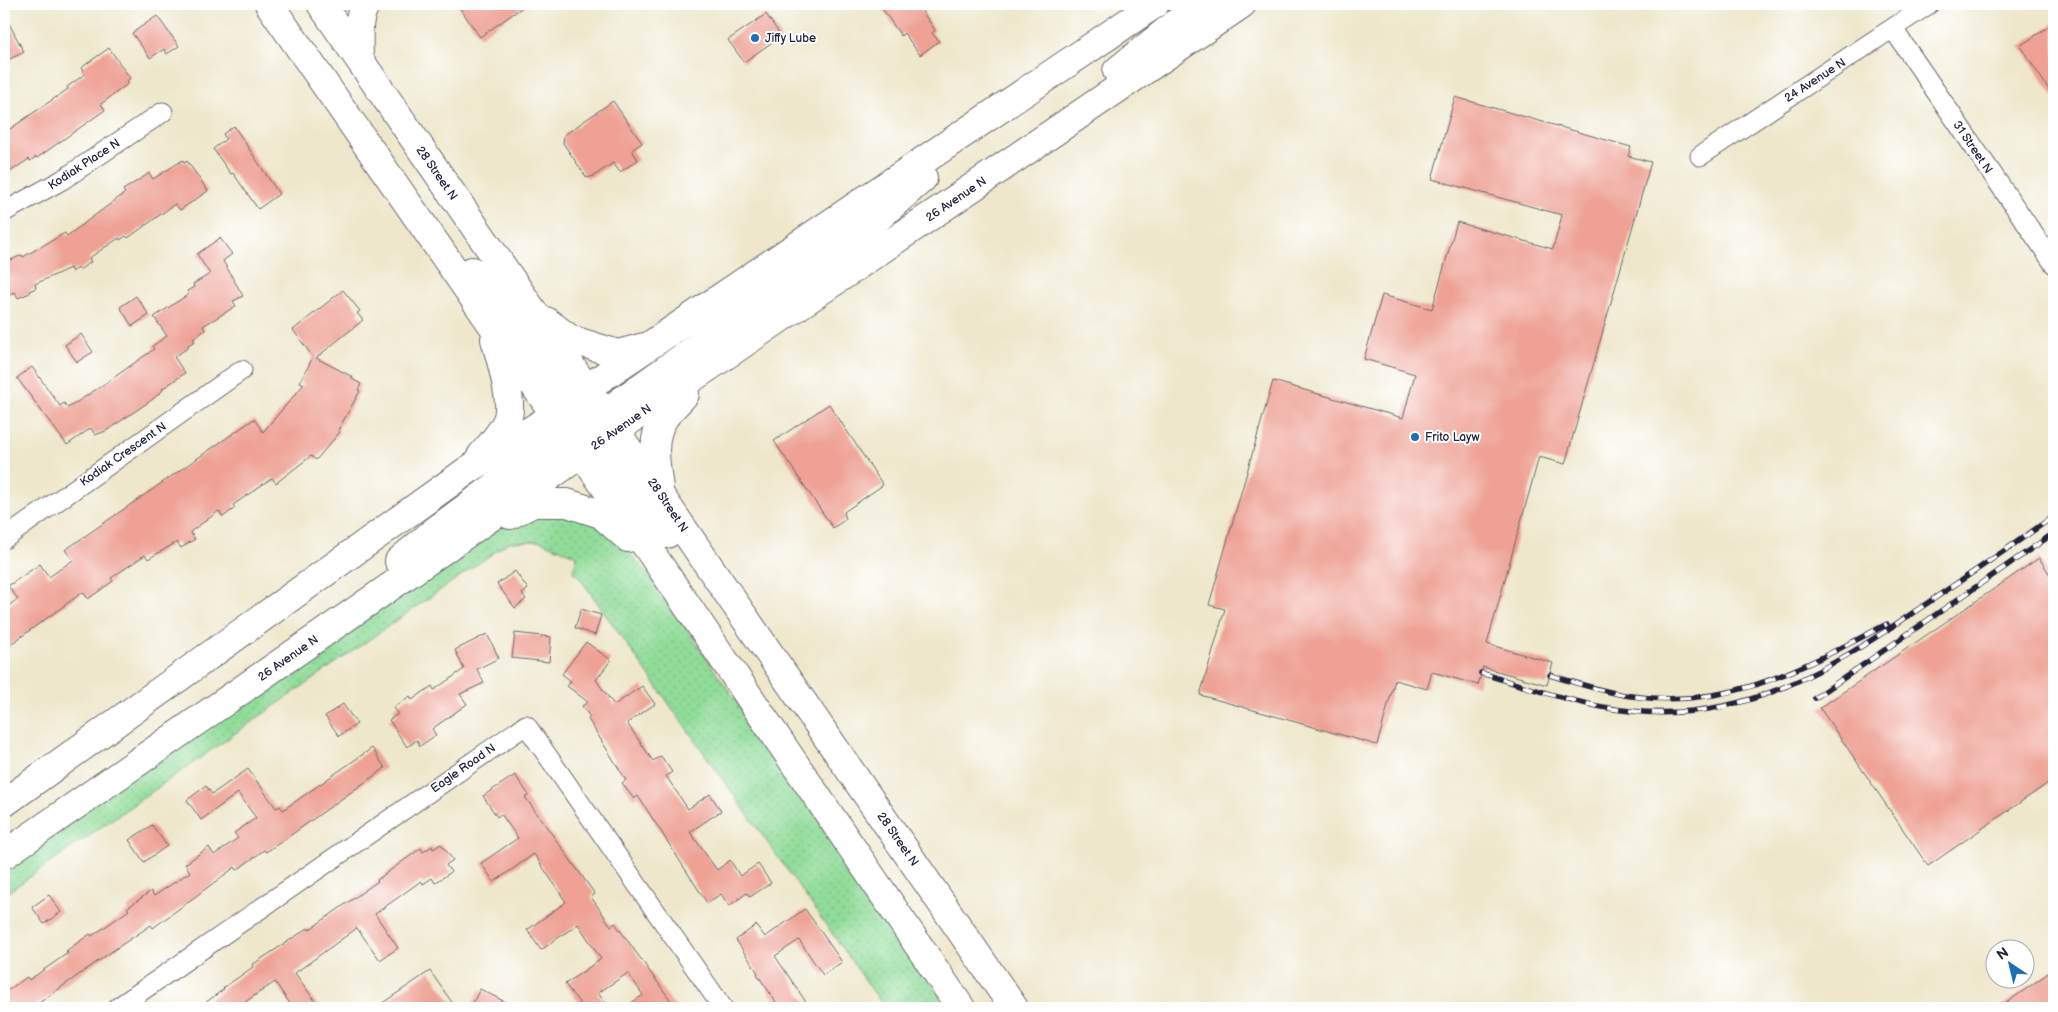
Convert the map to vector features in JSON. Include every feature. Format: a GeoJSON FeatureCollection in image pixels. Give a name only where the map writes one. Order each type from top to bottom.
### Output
{"type":"FeatureCollection","features":[{"type":"Feature","properties":{"kind":"main road","name":"28 Street N"},"geometry":{"type":"LineString","coordinates":[[269,4],[492,325],[585,421],[659,492],[1014,1008]]}},
{"type":"Feature","properties":{"kind":"main road","name":"28 Street N"},"geometry":{"type":"LineString","coordinates":[[321,4],[533,312],[585,421],[658,563],[961,1008]]}},
{"type":"Feature","properties":{"kind":"main road"},"geometry":{"type":"LineString","coordinates":[[359,58],[359,33],[363,8],[366,4]]}},
{"type":"Feature","properties":{"kind":"main road","name":"26 Avenue N"},"geometry":{"type":"LineString","coordinates":[[4,855],[446,548],[585,421],[650,346],[1155,4]]}},
{"type":"Feature","properties":{"kind":"main road"},"geometry":{"type":"LineString","coordinates":[[987,178],[1165,30],[1200,4]]}},
{"type":"Feature","properties":{"kind":"main road","name":"26 Avenue N"},"geometry":{"type":"LineString","coordinates":[[4,803],[468,470],[710,366],[1242,4]]}},
{"type":"Feature","properties":{"kind":"main road"},"geometry":{"type":"LineString","coordinates":[[241,690],[436,530],[585,421],[871,224],[1009,103]]}},
{"type":"Feature","properties":{"kind":"main road"},"geometry":{"type":"LineString","coordinates":[[431,235],[486,283],[683,555],[772,657]]}},
{"type":"Feature","properties":{"kind":"main road"},"geometry":{"type":"LineString","coordinates":[[533,312],[570,339],[618,354],[650,346]]}},
{"type":"Feature","properties":{"kind":"main road"},"geometry":{"type":"LineString","coordinates":[[468,470],[496,438],[508,417],[508,397],[492,325]]}},
{"type":"Feature","properties":{"kind":"main road"},"geometry":{"type":"LineString","coordinates":[[659,492],[654,452],[663,419],[710,366]]}},
{"type":"Feature","properties":{"kind":"main road"},"geometry":{"type":"LineString","coordinates":[[446,548],[533,503],[567,504],[601,514],[658,563]]}},
{"type":"Feature","properties":{"kind":"street","name":"24 Avenue N"},"geometry":{"type":"LineString","coordinates":[[1700,156],[1929,4]]}},
{"type":"Feature","properties":{"kind":"street","name":"31 Street N"},"geometry":{"type":"LineString","coordinates":[[1893,29],[2054,264]]}},
{"type":"Feature","properties":{"kind":"street","name":"Kodiak Place N"},"geometry":{"type":"LineString","coordinates":[[4,212],[62,180],[163,112]]}},
{"type":"Feature","properties":{"kind":"street","name":"Kodiak Crescent N"},"geometry":{"type":"LineString","coordinates":[[4,539],[242,370]]}},
{"type":"Feature","properties":{"kind":"street","name":"Eagle Road N"},"geometry":{"type":"LineString","coordinates":[[116,1008],[526,725],[723,1008]]}},
{"type":"Feature","properties":{"kind":"green space"},"geometry":{"type":"Polygon","coordinates":[[[535,509],[598,519],[647,572],[948,1008],[885,1008],[573,571],[577,556],[540,541],[509,542],[4,895],[4,856],[477,542],[535,509]]]}},
{"type":"Feature","properties":{"kind":"building"},"geometry":{"type":"Polygon","coordinates":[[[457,4],[527,4],[480,37],[457,4]]]}},
{"type":"Feature","properties":{"kind":"building"},"geometry":{"type":"Polygon","coordinates":[[[879,4],[917,4],[935,30],[932,33],[939,41],[920,55],[904,33],[901,36],[879,4]]]}},
{"type":"Feature","properties":{"kind":"building"},"geometry":{"type":"Polygon","coordinates":[[[4,14],[24,52],[4,62],[4,14]]]}},
{"type":"Feature","properties":{"kind":"building","name":"Jiffy Lube"},"geometry":{"type":"Polygon","coordinates":[[[766,14],[781,36],[744,62],[728,40],[766,14]]]}},
{"type":"Feature","properties":{"kind":"building"},"geometry":{"type":"Polygon","coordinates":[[[157,16],[179,46],[167,54],[164,49],[150,58],[132,33],[157,16]]]}},
{"type":"Feature","properties":{"kind":"building"},"geometry":{"type":"Polygon","coordinates":[[[2054,23],[2054,97],[2020,46],[2054,23]]]}},
{"type":"Feature","properties":{"kind":"building"},"geometry":{"type":"Polygon","coordinates":[[[109,48],[130,78],[127,81],[129,83],[101,104],[105,110],[37,158],[30,161],[29,159],[4,176],[4,133],[68,89],[67,87],[85,74],[81,68],[109,48]]]}},
{"type":"Feature","properties":{"kind":"building","name":"Frito Layw"},"geometry":{"type":"Polygon","coordinates":[[[1455,97],[1631,147],[1628,156],[1651,162],[1565,464],[1539,457],[1487,644],[1553,663],[1547,685],[1483,667],[1478,685],[1432,672],[1427,689],[1395,680],[1377,745],[1200,695],[1225,609],[1209,605],[1273,381],[1403,418],[1415,374],[1364,359],[1382,295],[1432,309],[1457,222],[1553,249],[1562,215],[1432,179],[1455,97]]]}},
{"type":"Feature","properties":{"kind":"building"},"geometry":{"type":"Polygon","coordinates":[[[613,101],[642,143],[632,150],[638,160],[620,172],[613,163],[594,176],[587,178],[563,143],[564,135],[613,101]]]}},
{"type":"Feature","properties":{"kind":"building"},"geometry":{"type":"Polygon","coordinates":[[[234,126],[279,194],[258,209],[233,173],[231,174],[213,149],[226,139],[223,134],[234,126]]]}},
{"type":"Feature","properties":{"kind":"building"},"geometry":{"type":"Polygon","coordinates":[[[183,160],[184,163],[187,161],[208,191],[180,210],[175,204],[128,238],[126,236],[120,240],[119,238],[89,258],[91,262],[79,270],[78,268],[72,272],[70,268],[35,284],[36,288],[29,291],[30,293],[18,298],[15,292],[4,296],[4,263],[22,255],[23,257],[65,233],[67,236],[125,193],[123,190],[149,173],[153,179],[183,160]]]}},
{"type":"Feature","properties":{"kind":"building"},"geometry":{"type":"Polygon","coordinates":[[[220,238],[232,254],[223,261],[243,296],[233,301],[236,306],[203,326],[205,330],[193,339],[195,341],[174,357],[185,373],[162,389],[153,399],[106,431],[95,435],[91,428],[67,445],[17,378],[32,367],[60,406],[64,403],[68,408],[109,381],[154,349],[152,346],[167,336],[154,317],[189,294],[187,291],[194,287],[193,284],[210,274],[197,254],[220,238]]]}},
{"type":"Feature","properties":{"kind":"building"},"geometry":{"type":"Polygon","coordinates":[[[343,290],[360,311],[357,313],[363,320],[316,358],[353,377],[352,379],[361,384],[358,390],[360,391],[338,430],[340,432],[316,460],[311,456],[276,483],[272,478],[233,505],[235,508],[223,517],[219,511],[190,532],[195,539],[181,548],[177,542],[148,559],[145,555],[111,578],[113,581],[88,599],[83,592],[4,649],[4,609],[18,599],[8,586],[40,564],[49,577],[73,560],[65,550],[254,419],[263,432],[304,384],[300,382],[313,357],[293,330],[343,290]]]}},
{"type":"Feature","properties":{"kind":"building"},"geometry":{"type":"Polygon","coordinates":[[[136,296],[149,315],[132,326],[120,307],[136,296]]]}},
{"type":"Feature","properties":{"kind":"building"},"geometry":{"type":"Polygon","coordinates":[[[81,334],[93,352],[77,362],[65,345],[81,334]]]}},
{"type":"Feature","properties":{"kind":"building"},"geometry":{"type":"Polygon","coordinates":[[[829,404],[883,485],[844,512],[846,519],[833,528],[774,441],[829,404]]]}},
{"type":"Feature","properties":{"kind":"building"},"geometry":{"type":"Polygon","coordinates":[[[2039,558],[2054,581],[2054,779],[1928,866],[1820,708],[2039,558]]]}},
{"type":"Feature","properties":{"kind":"building"},"geometry":{"type":"Polygon","coordinates":[[[515,571],[528,589],[522,594],[526,599],[515,608],[497,584],[515,571]]]}},
{"type":"Feature","properties":{"kind":"building"},"geometry":{"type":"Polygon","coordinates":[[[581,609],[601,615],[595,635],[575,628],[581,609]]]}},
{"type":"Feature","properties":{"kind":"building"},"geometry":{"type":"Polygon","coordinates":[[[515,633],[551,637],[549,662],[512,658],[515,633]]]}},
{"type":"Feature","properties":{"kind":"building"},"geometry":{"type":"Polygon","coordinates":[[[487,634],[499,658],[477,669],[484,683],[460,694],[467,704],[432,729],[436,735],[420,746],[417,740],[407,747],[389,720],[398,714],[393,708],[410,696],[412,700],[432,686],[434,690],[464,669],[455,650],[487,634]]]}},
{"type":"Feature","properties":{"kind":"building"},"geometry":{"type":"Polygon","coordinates":[[[586,642],[611,660],[596,680],[614,705],[642,686],[655,704],[627,723],[653,761],[661,756],[672,772],[666,776],[688,809],[710,794],[721,811],[690,832],[717,870],[730,860],[740,876],[758,864],[771,883],[750,897],[747,893],[729,906],[721,894],[707,903],[638,796],[634,799],[622,783],[626,780],[582,706],[588,702],[567,686],[571,681],[562,674],[586,642]]]}},
{"type":"Feature","properties":{"kind":"building"},"geometry":{"type":"Polygon","coordinates":[[[343,704],[357,724],[339,736],[325,716],[343,704]]]}},
{"type":"Feature","properties":{"kind":"building"},"geometry":{"type":"Polygon","coordinates":[[[372,748],[385,768],[281,842],[266,852],[264,850],[237,870],[235,867],[153,928],[151,925],[32,1008],[4,1008],[4,993],[27,977],[29,980],[68,953],[66,951],[90,934],[92,936],[129,910],[127,908],[151,891],[154,896],[190,872],[185,864],[209,847],[214,855],[238,838],[234,833],[256,818],[238,793],[201,820],[187,800],[206,786],[212,794],[248,769],[276,808],[280,806],[283,810],[372,748]]]}},
{"type":"Feature","properties":{"kind":"building"},"geometry":{"type":"Polygon","coordinates":[[[515,775],[529,795],[525,797],[595,894],[591,897],[611,926],[615,923],[676,1008],[624,1008],[643,995],[628,973],[598,993],[609,1008],[583,1008],[565,984],[601,959],[578,924],[541,950],[527,930],[566,902],[534,854],[494,882],[481,863],[518,838],[501,814],[497,817],[483,796],[515,775]]]}},
{"type":"Feature","properties":{"kind":"building"},"geometry":{"type":"Polygon","coordinates":[[[152,825],[167,846],[144,862],[129,840],[152,825]]]}},
{"type":"Feature","properties":{"kind":"building"},"geometry":{"type":"Polygon","coordinates":[[[441,844],[453,860],[446,865],[451,872],[435,883],[432,878],[423,884],[421,881],[375,914],[398,948],[380,960],[357,928],[295,973],[320,1008],[293,1008],[275,982],[236,1008],[198,1008],[253,967],[252,965],[308,928],[309,930],[421,848],[423,852],[432,846],[433,849],[441,844]]]}},
{"type":"Feature","properties":{"kind":"building"},"geometry":{"type":"Polygon","coordinates":[[[49,895],[61,912],[44,924],[32,907],[49,895]]]}},
{"type":"Feature","properties":{"kind":"building"},"geometry":{"type":"Polygon","coordinates":[[[805,909],[842,962],[823,975],[799,940],[775,956],[810,1008],[780,1008],[736,940],[756,925],[765,937],[805,909]]]}},
{"type":"Feature","properties":{"kind":"building"},"geometry":{"type":"Polygon","coordinates":[[[2054,969],[2054,1008],[1999,1008],[2024,990],[2036,990],[2036,982],[2054,969]]]}},
{"type":"Feature","properties":{"kind":"building"},"geometry":{"type":"Polygon","coordinates":[[[430,971],[456,1008],[375,1008],[430,971]]]}},
{"type":"Feature","properties":{"kind":"building"},"geometry":{"type":"Polygon","coordinates":[[[480,989],[517,1008],[470,1008],[480,989]]]}},
{"type":"Feature","properties":{"kind":"railway"},"geometry":{"type":"LineString","coordinates":[[1481,673],[1575,701],[1631,711],[1672,713],[1712,709],[1749,700],[1819,671],[1853,652],[1937,597],[2054,516]]}},
{"type":"Feature","properties":{"kind":"railway"},"geometry":{"type":"LineString","coordinates":[[1815,698],[2054,533]]}},
{"type":"Feature","properties":{"kind":"railway"},"geometry":{"type":"LineString","coordinates":[[1550,675],[1600,690],[1631,696],[1667,699],[1701,697],[1734,691],[1765,682],[1825,656],[1887,624]]}},
{"type":"Feature","properties":{"kind":"place","name":"Jiffy Lube"},"geometry":{"type":"Point","coordinates":[755,38]}},
{"type":"Feature","properties":{"kind":"place","name":"Frito Layw"},"geometry":{"type":"Point","coordinates":[1415,437]}}]}
